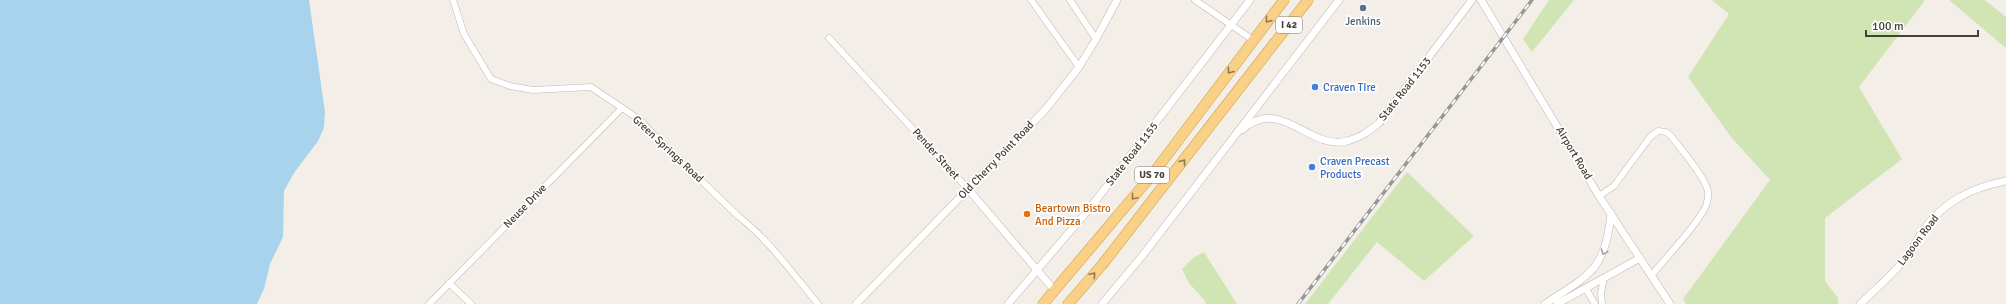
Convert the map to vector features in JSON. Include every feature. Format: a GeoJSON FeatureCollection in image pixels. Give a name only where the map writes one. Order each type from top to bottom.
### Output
{"type":"FeatureCollection","features":[{"type":"Feature","properties":{"kind":"highway","name":"US 70"},"geometry":{"type":"LineString","coordinates":[[1043,304],[1152,175],[1284,0]]}},
{"type":"Feature","properties":{"kind":"highway","name":"I 42"},"geometry":{"type":"LineString","coordinates":[[1068,304],[1102,264],[1308,0]]}},
{"type":"Feature","properties":{"kind":"street","name":"Green Springs Road"},"geometry":{"type":"LineString","coordinates":[[453,0],[464,34],[491,79],[510,86],[533,90],[591,87],[640,120],[738,216],[751,226],[791,270],[818,304]]}},
{"type":"Feature","properties":{"kind":"street"},"geometry":{"type":"LineString","coordinates":[[1031,0],[1079,67]]}},
{"type":"Feature","properties":{"kind":"street"},"geometry":{"type":"LineString","coordinates":[[1070,0],[1096,39]]}},
{"type":"Feature","properties":{"kind":"street","name":"Old Cherry Point Road"},"geometry":{"type":"LineString","coordinates":[[856,304],[1045,110],[1079,67],[1117,0]]}},
{"type":"Feature","properties":{"kind":"street"},"geometry":{"type":"LineString","coordinates":[[1195,0],[1253,40]]}},
{"type":"Feature","properties":{"kind":"street","name":"State Road 1155"},"geometry":{"type":"LineString","coordinates":[[1008,304],[1090,208],[1250,0]]}},
{"type":"Feature","properties":{"kind":"street","name":"State Road 1153"},"geometry":{"type":"LineString","coordinates":[[1102,304],[1143,255],[1339,0]]}},
{"type":"Feature","properties":{"kind":"street","name":"State Road 1153"},"geometry":{"type":"LineString","coordinates":[[1232,140],[1250,124],[1261,119],[1287,121],[1325,141],[1346,142],[1363,136],[1379,123],[1472,0]]}},
{"type":"Feature","properties":{"kind":"street","name":"Airport Road"},"geometry":{"type":"LineString","coordinates":[[1481,0],[1599,196],[1670,304]]}},
{"type":"Feature","properties":{"kind":"street","name":"Pender Street"},"geometry":{"type":"LineString","coordinates":[[830,38],[968,189],[1055,291]]}},
{"type":"Feature","properties":{"kind":"street","name":"Neuse Drive"},"geometry":{"type":"LineString","coordinates":[[429,304],[622,108]]}},
{"type":"Feature","properties":{"kind":"street"},"geometry":{"type":"LineString","coordinates":[[1599,196],[1614,186],[1650,137],[1658,131],[1666,132],[1670,135],[1701,177],[1708,191],[1706,206],[1693,225],[1651,276]]}},
{"type":"Feature","properties":{"kind":"street","name":"Lagoon Road"},"geometry":{"type":"LineString","coordinates":[[1860,304],[1892,275],[1907,257],[1931,221],[1946,206],[1972,190],[2006,181]]}},
{"type":"Feature","properties":{"kind":"street"},"geometry":{"type":"LineString","coordinates":[[1545,304],[1586,276],[1601,260],[1607,240],[1611,213]]}},
{"type":"Feature","properties":{"kind":"street"},"geometry":{"type":"LineString","coordinates":[[1558,304],[1640,258]]}},
{"type":"Feature","properties":{"kind":"street"},"geometry":{"type":"LineString","coordinates":[[1602,304],[1601,293],[1604,278]]}},
{"type":"Feature","properties":{"kind":"street"},"geometry":{"type":"LineString","coordinates":[[449,283],[471,304]]}},
{"type":"Feature","properties":{"kind":"street"},"geometry":{"type":"LineString","coordinates":[[1586,289],[1595,304]]}},
{"type":"Feature","properties":{"kind":"green space"},"geometry":{"type":"Polygon","coordinates":[[[1549,0],[1574,0],[1532,52],[1523,39],[1549,0]]]}},
{"type":"Feature","properties":{"kind":"green space"},"geometry":{"type":"Polygon","coordinates":[[[1712,0],[1925,0],[1859,87],[1902,159],[1825,218],[1825,281],[1838,298],[1838,304],[1686,304],[1683,299],[1770,180],[1731,137],[1688,77],[1729,14],[1712,0]]]}},
{"type":"Feature","properties":{"kind":"green space"},"geometry":{"type":"Polygon","coordinates":[[[1949,0],[1985,0],[2006,17],[2006,48],[1949,0]]]}},
{"type":"Feature","properties":{"kind":"green space"},"geometry":{"type":"Polygon","coordinates":[[[1407,172],[1474,236],[1424,281],[1377,242],[1328,304],[1305,304],[1407,172]]]}},
{"type":"Feature","properties":{"kind":"green space"},"geometry":{"type":"Polygon","coordinates":[[[1204,252],[1237,304],[1205,304],[1206,302],[1189,283],[1182,269],[1193,258],[1204,252]]]}},
{"type":"Feature","properties":{"kind":"water"},"geometry":{"type":"Polygon","coordinates":[[[0,0],[309,0],[325,112],[324,128],[318,141],[294,173],[284,191],[283,237],[270,264],[264,289],[257,304],[0,304],[0,0]]]}},
{"type":"Feature","properties":{"kind":"railway"},"geometry":{"type":"LineString","coordinates":[[1298,304],[1532,0]]}},
{"type":"Feature","properties":{"kind":"place","name":"Jenkins"},"geometry":{"type":"Point","coordinates":[1363,8]}},
{"type":"Feature","properties":{"kind":"place","name":"Craven TIre"},"geometry":{"type":"Point","coordinates":[1315,87]}},
{"type":"Feature","properties":{"kind":"place","name":"Craven Precast Products"},"geometry":{"type":"Point","coordinates":[1312,167]}},
{"type":"Feature","properties":{"kind":"place","name":"Beartown Bistro And Pizza"},"geometry":{"type":"Point","coordinates":[1027,214]}}]}
